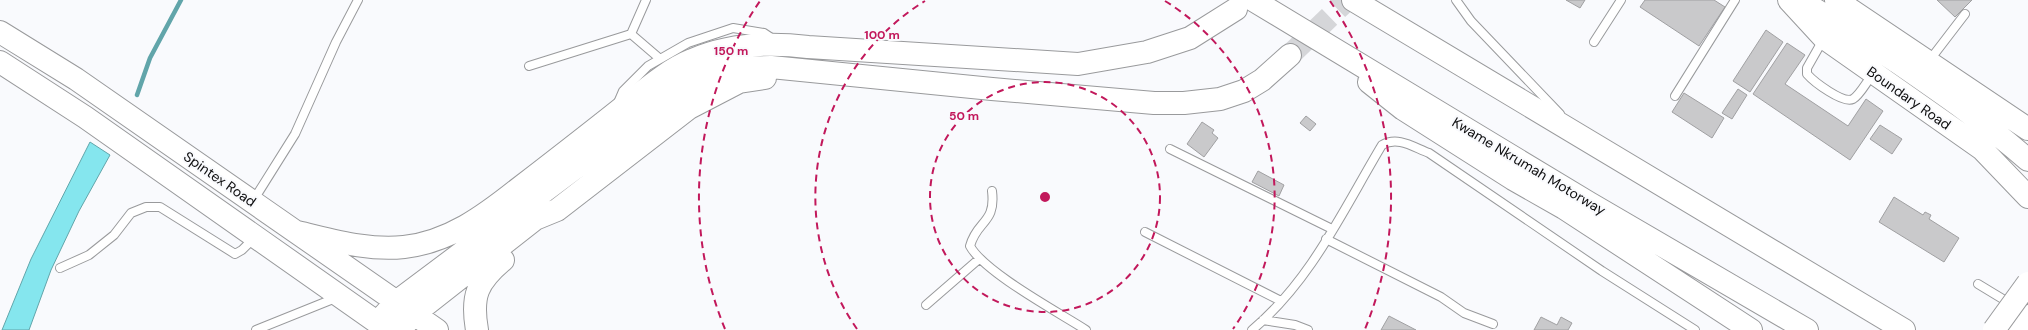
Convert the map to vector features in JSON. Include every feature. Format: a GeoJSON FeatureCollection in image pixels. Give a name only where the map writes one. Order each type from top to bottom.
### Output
{"type":"FeatureCollection","features":[{"type":"Feature","properties":{"kind":"main road"},"geometry":{"type":"LineString","coordinates":[[1353,0],[1904,330]]}},
{"type":"Feature","properties":{"kind":"main road","name":"Boundary Road"},"geometry":{"type":"LineString","coordinates":[[1789,0],[1824,38],[1982,149],[2028,197]]}},
{"type":"Feature","properties":{"kind":"main road"},"geometry":{"type":"LineString","coordinates":[[1799,0],[1831,18],[1938,90],[1996,133],[2028,160]]}},
{"type":"Feature","properties":{"kind":"main road"},"geometry":{"type":"LineString","coordinates":[[1836,0],[2028,129]]}},
{"type":"Feature","properties":{"kind":"main road"},"geometry":{"type":"LineString","coordinates":[[297,232],[355,245],[383,248],[405,247],[440,238],[461,230],[495,208],[612,115],[673,70],[692,60],[720,50],[752,44],[780,44],[808,48],[1078,64],[1147,52],[1190,38],[1245,5]]}},
{"type":"Feature","properties":{"kind":"main road","name":"Kwame Nkrumah Motorway"},"geometry":{"type":"LineString","coordinates":[[1245,5],[1332,47],[1589,203],[1808,330]]}},
{"type":"Feature","properties":{"kind":"main road","name":"Spintex Road"},"geometry":{"type":"LineString","coordinates":[[0,32],[76,79],[437,330]]}},
{"type":"Feature","properties":{"kind":"main road"},"geometry":{"type":"LineString","coordinates":[[1332,47],[1351,68],[1403,109],[1513,179],[1564,208],[1742,327]]}},
{"type":"Feature","properties":{"kind":"main road"},"geometry":{"type":"LineString","coordinates":[[891,53],[920,83]]}},
{"type":"Feature","properties":{"kind":"main road"},"geometry":{"type":"LineString","coordinates":[[382,326],[396,302],[685,86],[711,75],[736,68],[771,67],[920,83],[1154,103],[1184,103],[1220,99],[1244,91],[1262,80],[1290,55]]}},
{"type":"Feature","properties":{"kind":"main road","name":"Spintex Road"},"geometry":{"type":"LineString","coordinates":[[0,62],[85,117],[254,238],[382,326]]}},
{"type":"Feature","properties":{"kind":"main road"},"geometry":{"type":"LineString","coordinates":[[477,330],[474,315],[475,298],[479,284],[489,272],[542,228],[557,210],[689,108],[739,82],[800,71]]}},
{"type":"Feature","properties":{"kind":"main road"},"geometry":{"type":"LineString","coordinates":[[400,330],[414,314],[535,219],[557,210]]}},
{"type":"Feature","properties":{"kind":"main road"},"geometry":{"type":"LineString","coordinates":[[1994,330],[2028,282]]}},
{"type":"Feature","properties":{"kind":"main road"},"geometry":{"type":"LineString","coordinates":[[2014,330],[2028,315]]}},
{"type":"Feature","properties":{"kind":"lane"},"geometry":{"type":"LineString","coordinates":[[253,201],[295,134],[336,42],[358,0]]}},
{"type":"Feature","properties":{"kind":"lane"},"geometry":{"type":"LineString","coordinates":[[529,66],[631,34],[646,0]]}},
{"type":"Feature","properties":{"kind":"lane"},"geometry":{"type":"LineString","coordinates":[[1456,0],[1471,21],[1494,47],[1584,138]]}},
{"type":"Feature","properties":{"kind":"lane"},"geometry":{"type":"LineString","coordinates":[[1594,42],[1621,0]]}},
{"type":"Feature","properties":{"kind":"lane"},"geometry":{"type":"LineString","coordinates":[[1675,96],[1735,0]]}},
{"type":"Feature","properties":{"kind":"lane"},"geometry":{"type":"LineString","coordinates":[[1928,62],[1965,14]]}},
{"type":"Feature","properties":{"kind":"lane"},"geometry":{"type":"LineString","coordinates":[[612,115],[623,91],[659,58],[688,43],[733,28],[764,33],[780,44]]}},
{"type":"Feature","properties":{"kind":"lane"},"geometry":{"type":"LineString","coordinates":[[631,34],[659,58]]}},
{"type":"Feature","properties":{"kind":"lane"},"geometry":{"type":"LineString","coordinates":[[1824,38],[1807,68],[1807,74],[1812,80],[1843,99],[1849,100],[1855,98],[1874,74]]}},
{"type":"Feature","properties":{"kind":"lane"},"geometry":{"type":"LineString","coordinates":[[1252,330],[1281,301],[1308,270],[1382,145],[1388,142],[1399,141],[1429,153],[1602,271],[1695,330]]}},
{"type":"Feature","properties":{"kind":"lane"},"geometry":{"type":"LineString","coordinates":[[1170,149],[1332,229]]}},
{"type":"Feature","properties":{"kind":"lane"},"geometry":{"type":"LineString","coordinates":[[992,190],[994,205],[989,217],[972,238],[970,246],[979,258],[1017,286],[1086,330]]}},
{"type":"Feature","properties":{"kind":"lane"},"geometry":{"type":"LineString","coordinates":[[60,268],[89,255],[114,235],[132,213],[146,207],[160,207],[235,254],[242,250],[254,238]]}},
{"type":"Feature","properties":{"kind":"lane"},"geometry":{"type":"LineString","coordinates":[[1145,232],[1281,301]]}},
{"type":"Feature","properties":{"kind":"lane"},"geometry":{"type":"LineString","coordinates":[[1326,239],[1441,297],[1464,313],[1493,324]]}},
{"type":"Feature","properties":{"kind":"lane"},"geometry":{"type":"LineString","coordinates":[[926,304],[979,258]]}},
{"type":"Feature","properties":{"kind":"lane"},"geometry":{"type":"LineString","coordinates":[[1978,284],[2028,315]]}},
{"type":"Feature","properties":{"kind":"lane"},"geometry":{"type":"LineString","coordinates":[[256,330],[338,296]]}},
{"type":"Feature","properties":{"kind":"lane"},"geometry":{"type":"LineString","coordinates":[[1263,320],[1295,325],[1308,330]]}},
{"type":"Feature","properties":{"kind":"water"},"geometry":{"type":"Polygon","coordinates":[[[90,142],[110,155],[79,211],[51,270],[29,330],[2,330],[31,259],[90,142]]]}},
{"type":"Feature","properties":{"kind":"building"},"geometry":{"type":"Polygon","coordinates":[[[1566,0],[1585,0],[1580,8],[1566,0]]]}},
{"type":"Feature","properties":{"kind":"building"},"geometry":{"type":"Polygon","coordinates":[[[1645,0],[1714,0],[1725,7],[1699,46],[1640,7],[1645,0]]]}},
{"type":"Feature","properties":{"kind":"building"},"geometry":{"type":"Polygon","coordinates":[[[1937,0],[1972,0],[1955,17],[1937,0]]]}},
{"type":"Feature","properties":{"kind":"building"},"geometry":{"type":"Polygon","coordinates":[[[1766,30],[1783,42],[1750,92],[1733,81],[1766,30]]]}},
{"type":"Feature","properties":{"kind":"building"},"geometry":{"type":"Polygon","coordinates":[[[1787,43],[1805,55],[1785,84],[1848,126],[1866,99],[1883,111],[1850,160],[1753,94],[1787,43]]]}},
{"type":"Feature","properties":{"kind":"building"},"geometry":{"type":"Polygon","coordinates":[[[1738,89],[1747,95],[1732,119],[1722,113],[1738,89]]]}},
{"type":"Feature","properties":{"kind":"building"},"geometry":{"type":"Polygon","coordinates":[[[1684,93],[1724,118],[1712,138],[1672,112],[1684,93]]]}},
{"type":"Feature","properties":{"kind":"building"},"geometry":{"type":"Polygon","coordinates":[[[1306,116],[1316,124],[1310,131],[1300,123],[1306,116]]]}},
{"type":"Feature","properties":{"kind":"building"},"geometry":{"type":"Polygon","coordinates":[[[1202,122],[1214,130],[1212,133],[1218,138],[1204,157],[1187,144],[1202,122]]]}},
{"type":"Feature","properties":{"kind":"building"},"geometry":{"type":"Polygon","coordinates":[[[1880,125],[1902,139],[1892,154],[1870,139],[1880,125]]]}},
{"type":"Feature","properties":{"kind":"building"},"geometry":{"type":"Polygon","coordinates":[[[1258,171],[1284,185],[1279,196],[1252,182],[1258,171]]]}},
{"type":"Feature","properties":{"kind":"building"},"geometry":{"type":"Polygon","coordinates":[[[1894,197],[1923,215],[1925,212],[1931,215],[1929,219],[1959,238],[1944,262],[1879,222],[1894,197]]]}},
{"type":"Feature","properties":{"kind":"building"},"geometry":{"type":"Polygon","coordinates":[[[1389,316],[1416,330],[1381,330],[1389,316]]]}},
{"type":"Feature","properties":{"kind":"building"},"geometry":{"type":"Polygon","coordinates":[[[1541,317],[1557,325],[1561,317],[1572,323],[1568,330],[1534,330],[1541,317]]]}},
{"type":"Feature","properties":{"kind":"waterway"},"geometry":{"type":"LineString","coordinates":[[137,95],[150,58],[181,0]]}},
{"type":"Feature","properties":{"kind":"tunnel"},"geometry":{"type":"LineString","coordinates":[[1290,55],[1347,0]]}}]}
